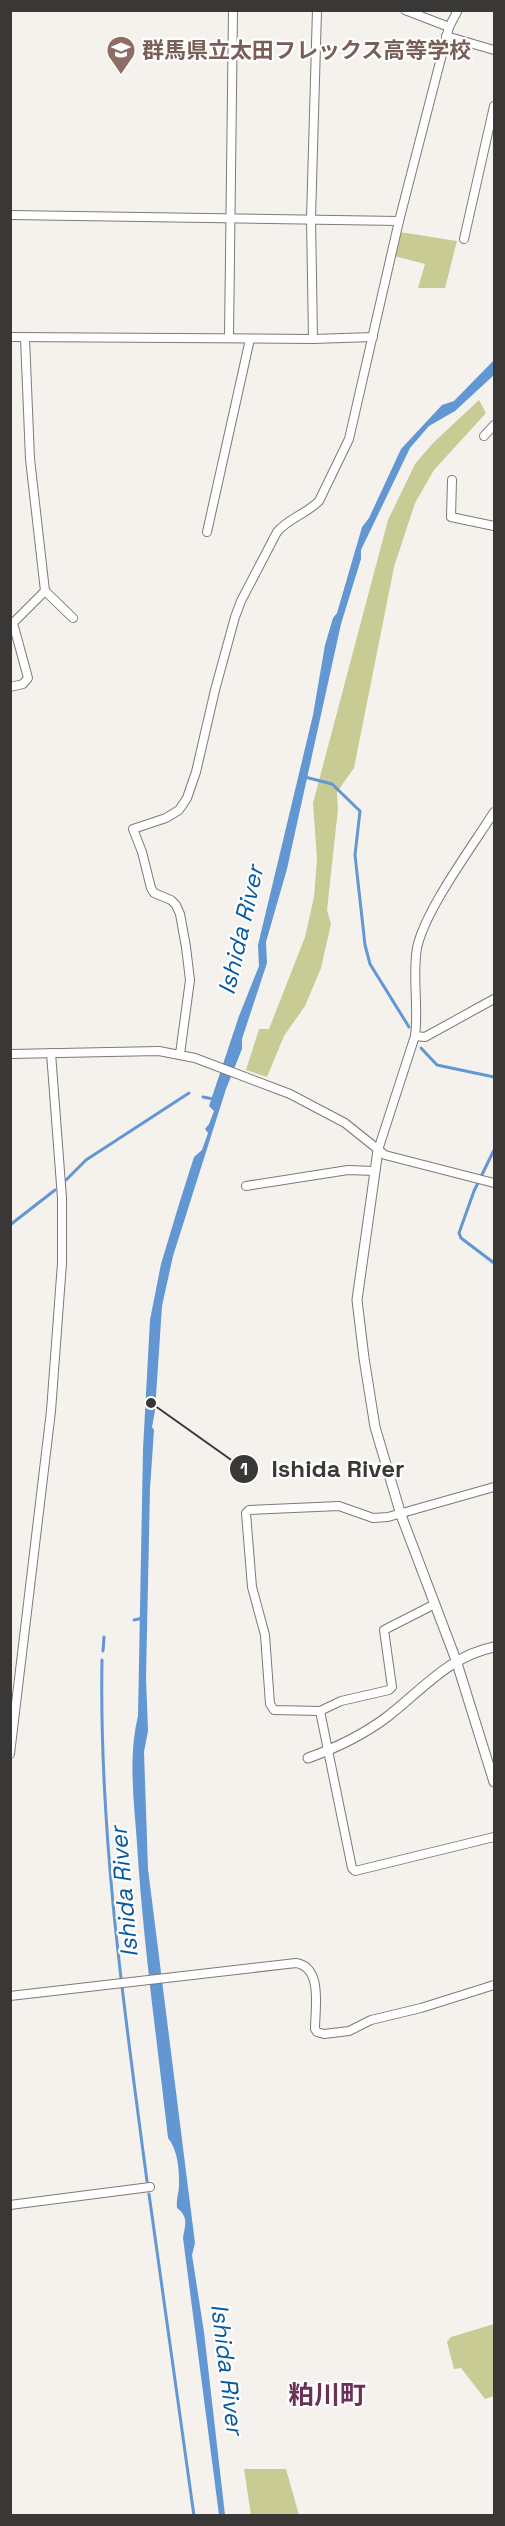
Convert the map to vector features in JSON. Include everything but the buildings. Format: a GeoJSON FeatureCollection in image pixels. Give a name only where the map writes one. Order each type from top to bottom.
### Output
{"type":"FeatureCollection","features":[{"type":"Feature","properties":{"kind":"street"},"geometry":{"type":"LineString","coordinates":[[229,338],[233,10]]}},
{"type":"Feature","properties":{"kind":"street"},"geometry":{"type":"LineString","coordinates":[[313,339],[311,218],[317,10]]}},
{"type":"Feature","properties":{"kind":"street"},"geometry":{"type":"LineString","coordinates":[[405,10],[449,27]]}},
{"type":"Feature","properties":{"kind":"street"},"geometry":{"type":"LineString","coordinates":[[180,1054],[190,980],[180,914],[171,900],[154,893],[151,888],[142,852],[133,829],[166,818],[179,810],[187,798],[196,772],[215,690],[241,601],[277,532],[285,523],[311,509],[319,501],[349,439],[399,221],[446,36],[458,10]]}},
{"type":"Feature","properties":{"kind":"street"},"geometry":{"type":"LineString","coordinates":[[446,36],[495,51]]}},
{"type":"Feature","properties":{"kind":"street"},"geometry":{"type":"LineString","coordinates":[[464,239],[495,106]]}},
{"type":"Feature","properties":{"kind":"street"},"geometry":{"type":"LineString","coordinates":[[10,215],[399,221]]}},
{"type":"Feature","properties":{"kind":"street"},"geometry":{"type":"LineString","coordinates":[[10,338],[313,339],[373,337]]}},
{"type":"Feature","properties":{"kind":"street"},"geometry":{"type":"LineString","coordinates":[[25,338],[30,459],[45,591],[73,618]]}},
{"type":"Feature","properties":{"kind":"street"},"geometry":{"type":"LineString","coordinates":[[207,532],[250,339]]}},
{"type":"Feature","properties":{"kind":"street"},"geometry":{"type":"LineString","coordinates":[[484,436],[495,425]]}},
{"type":"Feature","properties":{"kind":"street"},"geometry":{"type":"LineString","coordinates":[[452,480],[451,518],[495,526]]}},
{"type":"Feature","properties":{"kind":"street"},"geometry":{"type":"LineString","coordinates":[[10,687],[23,684],[28,678],[13,623],[45,591]]}},
{"type":"Feature","properties":{"kind":"street"},"geometry":{"type":"LineString","coordinates":[[495,812],[428,918],[422,933],[416,961],[415,1036],[378,1150],[360,1273],[359,1319],[375,1426],[400,1515],[456,1660],[495,1782]]}},
{"type":"Feature","properties":{"kind":"street"},"geometry":{"type":"LineString","coordinates":[[415,1036],[425,1036],[495,999]]}},
{"type":"Feature","properties":{"kind":"street"},"geometry":{"type":"LineString","coordinates":[[10,1054],[159,1052],[180,1054],[208,1062],[280,1090],[345,1123],[385,1155],[495,1183]]}},
{"type":"Feature","properties":{"kind":"street"},"geometry":{"type":"LineString","coordinates":[[10,1754],[15,1679],[51,1411],[62,1263],[62,1198],[51,1053]]}},
{"type":"Feature","properties":{"kind":"street"},"geometry":{"type":"LineString","coordinates":[[246,1186],[348,1170],[375,1171]]}},
{"type":"Feature","properties":{"kind":"street"},"geometry":{"type":"LineString","coordinates":[[435,1604],[384,1630],[393,1687],[389,1690],[341,1701],[320,1711],[274,1710],[270,1704],[265,1635],[252,1587],[246,1513],[249,1510],[332,1506],[348,1508],[373,1518],[400,1515],[495,1487]]}},
{"type":"Feature","properties":{"kind":"street"},"geometry":{"type":"LineString","coordinates":[[309,1758],[359,1736],[384,1719],[456,1660],[470,1653],[495,1647]]}},
{"type":"Feature","properties":{"kind":"street"},"geometry":{"type":"LineString","coordinates":[[320,1711],[352,1868],[355,1871],[495,1837]]}},
{"type":"Feature","properties":{"kind":"street"},"geometry":{"type":"LineString","coordinates":[[10,1996],[281,1963],[302,1964],[312,1974],[315,2029],[324,2034],[349,2031],[371,2020],[421,2008],[495,1985]]}},
{"type":"Feature","properties":{"kind":"street"},"geometry":{"type":"LineString","coordinates":[[10,2205],[150,2187]]}},
{"type":"Feature","properties":{"kind":"green space"},"geometry":{"type":"Polygon","coordinates":[[[400,232],[457,241],[445,288],[418,288],[425,264],[394,256],[400,232]]]}},
{"type":"Feature","properties":{"kind":"green space"},"geometry":{"type":"Polygon","coordinates":[[[479,400],[486,413],[434,470],[415,503],[394,567],[354,768],[337,792],[338,809],[327,910],[331,924],[321,968],[305,1006],[284,1036],[267,1077],[246,1070],[259,1029],[269,1029],[305,937],[314,897],[317,859],[313,803],[388,520],[415,464],[433,443],[479,400]]]}},
{"type":"Feature","properties":{"kind":"green space"},"geometry":{"type":"Polygon","coordinates":[[[494,2324],[494,2396],[485,2399],[461,2368],[454,2369],[447,2342],[451,2337],[494,2324]]]}},
{"type":"Feature","properties":{"kind":"green space"},"geometry":{"type":"Polygon","coordinates":[[[244,2469],[286,2469],[299,2515],[251,2515],[244,2469]]]}},
{"type":"Feature","properties":{"kind":"water"},"geometry":{"type":"Polygon","coordinates":[[[494,360],[494,375],[455,411],[429,426],[410,448],[361,550],[361,559],[341,624],[287,869],[266,942],[267,963],[242,1039],[242,1049],[226,1089],[173,1256],[162,1306],[152,1427],[154,1430],[150,1489],[146,1678],[148,1731],[144,1752],[148,1869],[195,2243],[192,2255],[204,2332],[225,2515],[219,2515],[183,2238],[185,2222],[181,2211],[177,2208],[178,2166],[174,2148],[168,2138],[147,1954],[133,1796],[133,1747],[138,1716],[143,1449],[150,1320],[161,1264],[180,1201],[194,1157],[202,1150],[208,1133],[205,1129],[214,1111],[209,1106],[239,1016],[259,966],[258,945],[313,715],[325,645],[333,618],[337,613],[362,527],[369,518],[401,449],[442,405],[454,401],[494,360]]]}},
{"type":"Feature","properties":{"kind":"waterway"},"geometry":{"type":"LineString","coordinates":[[305,777],[332,784],[360,811],[355,855],[365,945],[370,964],[409,1027]]}},
{"type":"Feature","properties":{"kind":"waterway"},"geometry":{"type":"LineString","coordinates":[[421,1048],[437,1065],[494,1077]]}},
{"type":"Feature","properties":{"kind":"waterway"},"geometry":{"type":"LineString","coordinates":[[66,1180],[86,1160],[189,1093]]}},
{"type":"Feature","properties":{"kind":"waterway"},"geometry":{"type":"LineString","coordinates":[[203,1097],[213,1099]]}},
{"type":"Feature","properties":{"kind":"waterway"},"geometry":{"type":"LineString","coordinates":[[494,1150],[474,1191],[459,1233],[461,1238],[494,1263]]}},
{"type":"Feature","properties":{"kind":"waterway"},"geometry":{"type":"LineString","coordinates":[[10,1225],[55,1190]]}},
{"type":"Feature","properties":{"kind":"waterway"},"geometry":{"type":"LineString","coordinates":[[134,1620],[143,1618]]}},
{"type":"Feature","properties":{"kind":"waterway"},"geometry":{"type":"LineString","coordinates":[[103,1651],[104,1637]]}},
{"type":"Feature","properties":{"kind":"waterway"},"geometry":{"type":"LineString","coordinates":[[102,1660],[102,1726],[109,1856],[122,1986],[147,2181]]}},
{"type":"Feature","properties":{"kind":"waterway"},"geometry":{"type":"LineString","coordinates":[[149,2194],[194,2516]]}},
{"type":"Feature","properties":{"kind":"place","name":"群馬県立太田フレックス高等学校"},"geometry":{"type":"Point","coordinates":[121,76]}},
{"type":"Feature","properties":{"kind":"place","name":"Ishida River"},"geometry":{"type":"Point","coordinates":[151,1403]}},
{"type":"Feature","properties":{"kind":"district","name":"粕川町"},"geometry":{"type":"Point","coordinates":[327,2395]}}]}
